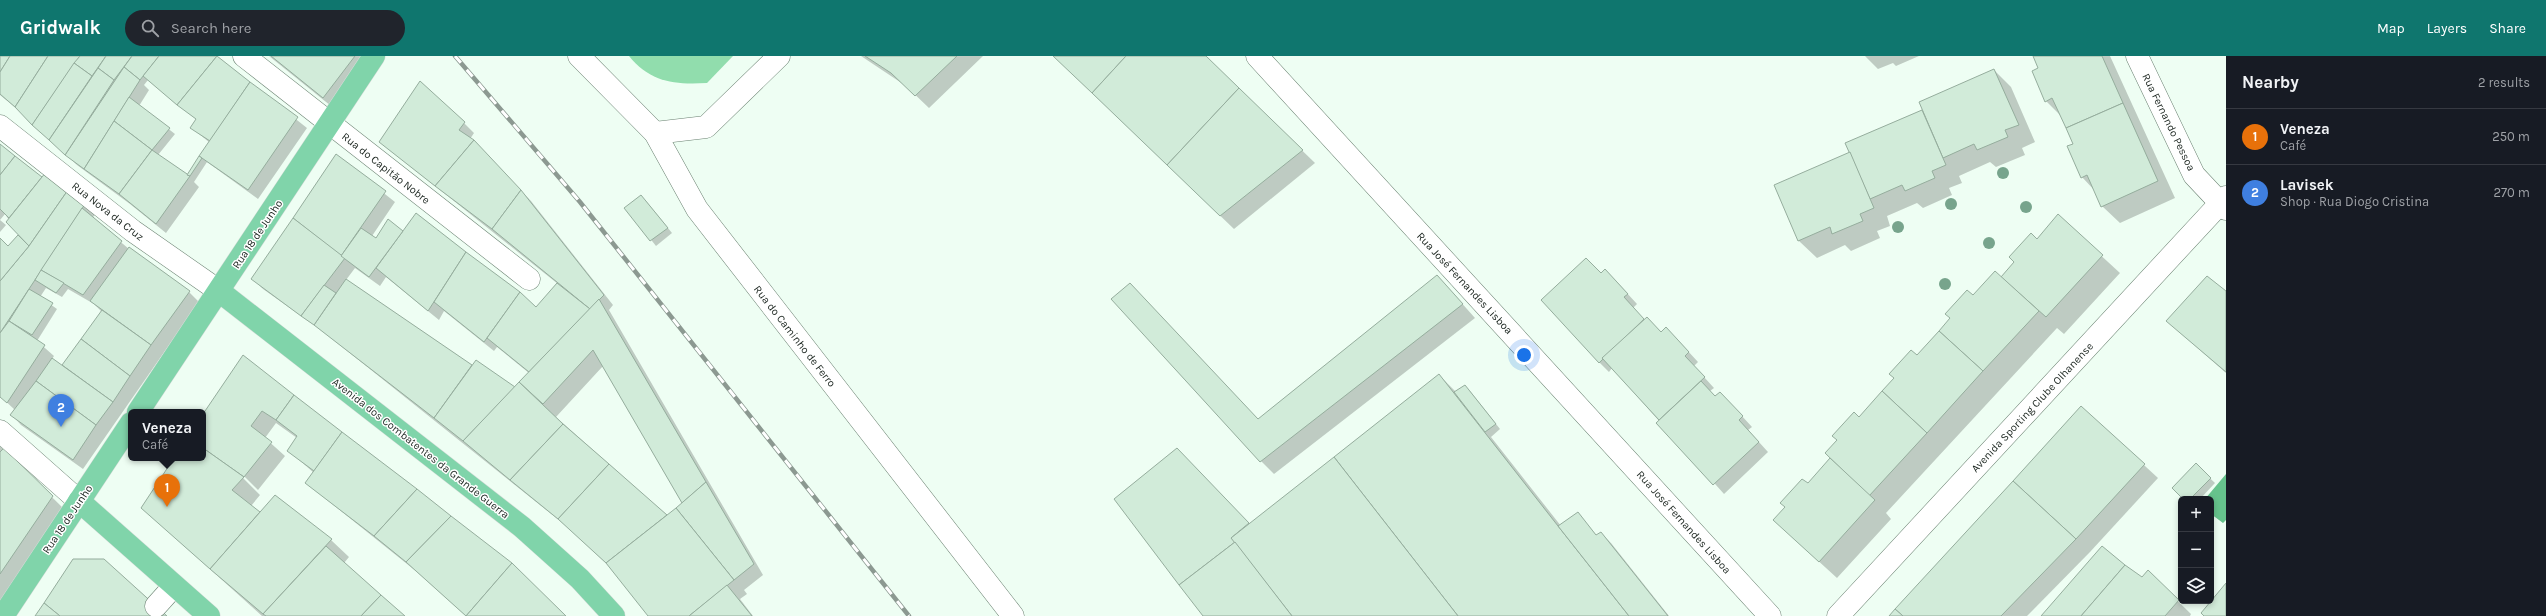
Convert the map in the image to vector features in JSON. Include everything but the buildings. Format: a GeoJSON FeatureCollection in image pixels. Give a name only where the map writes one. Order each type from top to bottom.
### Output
{"type":"FeatureCollection","features":[{"type":"Feature","properties":{"kind":"main road","name":"Rua 18 de Junho"},"geometry":{"type":"LineString","coordinates":[[140,409],[374,56]]}},
{"type":"Feature","properties":{"kind":"main road","name":"Avenida dos Combatentes da Grande Guerra"},"geometry":{"type":"LineString","coordinates":[[219,291],[522,527],[580,579],[614,616]]}},
{"type":"Feature","properties":{"kind":"main road","name":"Rua 18 de Junho"},"geometry":{"type":"LineString","coordinates":[[3,616],[128,428]]}},
{"type":"Feature","properties":{"kind":"main road"},"geometry":{"type":"LineString","coordinates":[[79,501],[209,616]]}},
{"type":"Feature","properties":{"kind":"street","name":"Rua do Capitão Nobre"},"geometry":{"type":"LineString","coordinates":[[244,56],[529,279]]}},
{"type":"Feature","properties":{"kind":"street","name":"Rua do Caminho de Ferro"},"geometry":{"type":"LineString","coordinates":[[579,56],[655,133],[697,209],[1013,616]]}},
{"type":"Feature","properties":{"kind":"street"},"geometry":{"type":"LineString","coordinates":[[655,133],[706,127],[779,56]]}},
{"type":"Feature","properties":{"kind":"street","name":"Rua José Fernandes Lisboa"},"geometry":{"type":"LineString","coordinates":[[1257,56],[1770,616]]}},
{"type":"Feature","properties":{"kind":"street","name":"Rua Fernando Pessoa"},"geometry":{"type":"LineString","coordinates":[[2137,56],[2194,175],[2224,203]]}},
{"type":"Feature","properties":{"kind":"street","name":"Rua Nova da Cruz"},"geometry":{"type":"LineString","coordinates":[[0,126],[133,231],[219,291]]}},
{"type":"Feature","properties":{"kind":"street","name":"Avenida Sporting Clube Olhanense"},"geometry":{"type":"LineString","coordinates":[[1838,616],[2224,203]]}},
{"type":"Feature","properties":{"kind":"street"},"geometry":{"type":"LineString","coordinates":[[0,431],[79,501]]}},
{"type":"Feature","properties":{"kind":"street"},"geometry":{"type":"LineString","coordinates":[[156,606],[174,586]]}},
{"type":"Feature","properties":{"kind":"shaded area"},"geometry":{"type":"Polygon","coordinates":[[[629,56],[733,56],[707,83],[684,83],[664,80],[654,76],[637,65],[629,56]]]}},
{"type":"Feature","properties":{"kind":"shaded area"},"geometry":{"type":"Polygon","coordinates":[[[2226,474],[2226,520],[2223,523],[2214,516],[2214,496],[2208,496],[2226,474]]]}},
{"type":"Feature","properties":{"kind":"railway"},"geometry":{"type":"LineString","coordinates":[[455,56],[580,202],[909,616]]}},
{"type":"Feature","properties":{"kind":"place","name":"Lavisek"},"geometry":{"type":"Point","coordinates":[61,427]}},
{"type":"Feature","properties":{"kind":"place","name":"Veneza"},"geometry":{"type":"Point","coordinates":[167,507]}}]}
